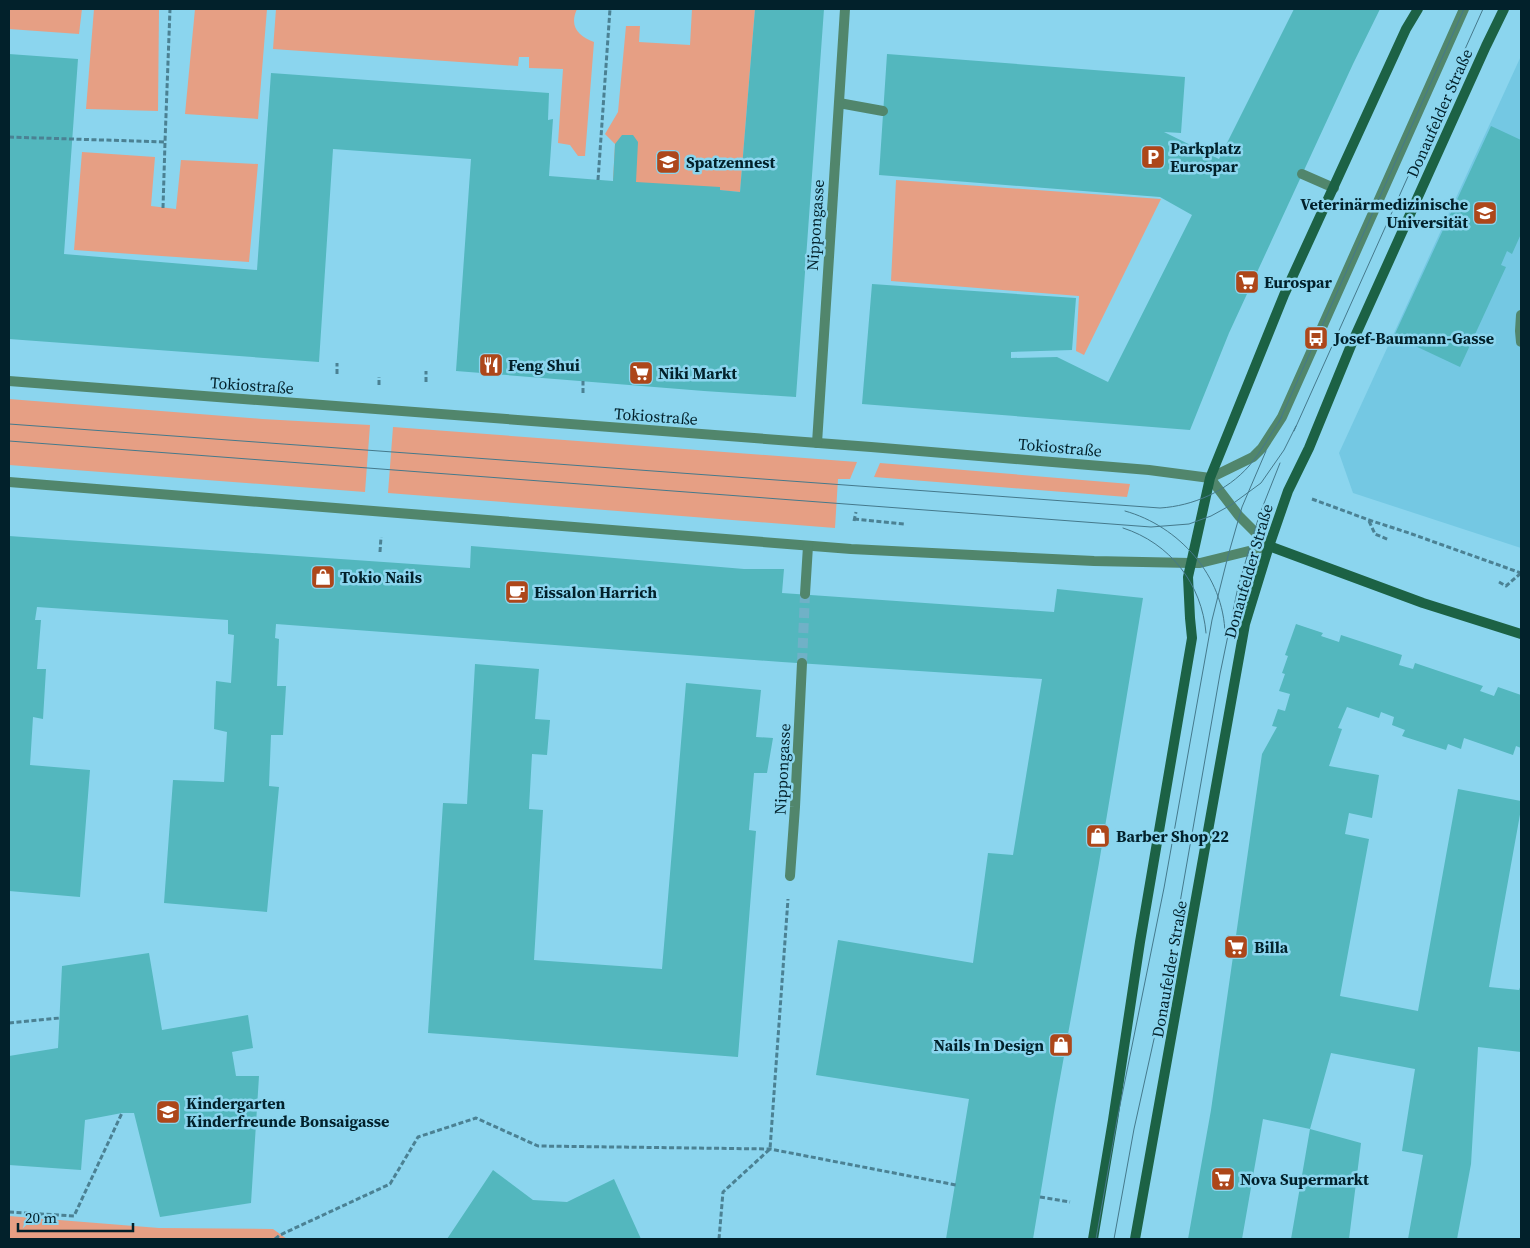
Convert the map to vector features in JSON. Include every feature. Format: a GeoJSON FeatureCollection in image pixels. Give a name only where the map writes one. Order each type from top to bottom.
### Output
{"type":"FeatureCollection","features":[{"type":"Feature","properties":{"kind":"main road","name":"Donaufelder Straße"},"geometry":{"type":"LineString","coordinates":[[1094,1239],[1140,942],[1192,638],[1188,577],[1210,478],[1284,296],[1406,29],[1418,9]]}},
{"type":"Feature","properties":{"kind":"main road","name":"Donaufelder Straße"},"geometry":{"type":"LineString","coordinates":[[1135,1239],[1245,624],[1288,491],[1309,448],[1352,342],[1504,9]]}},
{"type":"Feature","properties":{"kind":"main road"},"geometry":{"type":"LineString","coordinates":[[1269,546],[1423,604],[1521,634]]}},
{"type":"Feature","properties":{"kind":"street","name":"Nippongasse"},"geometry":{"type":"LineString","coordinates":[[817,443],[845,9]]}},
{"type":"Feature","properties":{"kind":"street","name":"Donaufelder Straße"},"geometry":{"type":"LineString","coordinates":[[1210,478],[1253,457],[1262,448],[1282,417],[1464,9]]}},
{"type":"Feature","properties":{"kind":"street"},"geometry":{"type":"LineString","coordinates":[[838,102],[883,111]]}},
{"type":"Feature","properties":{"kind":"street"},"geometry":{"type":"LineString","coordinates":[[1302,174],[1334,188]]}},
{"type":"Feature","properties":{"kind":"street"},"geometry":{"type":"LineString","coordinates":[[1521,315],[1521,342]]}},
{"type":"Feature","properties":{"kind":"street","name":"Tokiostraße"},"geometry":{"type":"LineString","coordinates":[[9,381],[817,443],[1148,470],[1210,478]]}},
{"type":"Feature","properties":{"kind":"street"},"geometry":{"type":"LineString","coordinates":[[1210,478],[1240,516],[1269,546]]}},
{"type":"Feature","properties":{"kind":"street"},"geometry":{"type":"LineString","coordinates":[[9,482],[851,549],[1075,560],[1200,563],[1269,546]]}},
{"type":"Feature","properties":{"kind":"street"},"geometry":{"type":"LineString","coordinates":[[805,594],[808,546]]}},
{"type":"Feature","properties":{"kind":"street","name":"Nippongasse"},"geometry":{"type":"LineString","coordinates":[[790,876],[796,807],[802,663]]}},
{"type":"Feature","properties":{"kind":"path"},"geometry":{"type":"LineString","coordinates":[[163,208],[170,9]]}},
{"type":"Feature","properties":{"kind":"path"},"geometry":{"type":"LineString","coordinates":[[598,180],[610,9]]}},
{"type":"Feature","properties":{"kind":"path"},"geometry":{"type":"LineString","coordinates":[[9,138],[165,142]]}},
{"type":"Feature","properties":{"kind":"path"},"geometry":{"type":"LineString","coordinates":[[336,374],[337,363]]}},
{"type":"Feature","properties":{"kind":"path"},"geometry":{"type":"LineString","coordinates":[[426,371],[426,382]]}},
{"type":"Feature","properties":{"kind":"path"},"geometry":{"type":"LineString","coordinates":[[583,381],[583,393]]}},
{"type":"Feature","properties":{"kind":"path"},"geometry":{"type":"LineString","coordinates":[[1316,500],[1521,573],[1506,586],[1499,582]]}},
{"type":"Feature","properties":{"kind":"path"},"geometry":{"type":"LineString","coordinates":[[853,529],[856,512]]}},
{"type":"Feature","properties":{"kind":"path"},"geometry":{"type":"LineString","coordinates":[[1369,520],[1375,534],[1389,540]]}},
{"type":"Feature","properties":{"kind":"path"},"geometry":{"type":"LineString","coordinates":[[718,1239],[723,1192],[770,1149],[790,876]]}},
{"type":"Feature","properties":{"kind":"path"},"geometry":{"type":"LineString","coordinates":[[9,1023],[60,1018]]}},
{"type":"Feature","properties":{"kind":"path"},"geometry":{"type":"LineString","coordinates":[[9,1212],[74,1216],[122,1114]]}},
{"type":"Feature","properties":{"kind":"path"},"geometry":{"type":"LineString","coordinates":[[275,1239],[390,1184],[418,1137],[476,1118],[538,1146],[770,1149],[956,1185]]}},
{"type":"Feature","properties":{"kind":"path"},"geometry":{"type":"LineString","coordinates":[[1040,1197],[1070,1202]]}},
{"type":"Feature","properties":{"kind":"shaded area"},"geometry":{"type":"Polygon","coordinates":[[[9,9],[82,9],[79,34],[9,29],[9,9]]]}},
{"type":"Feature","properties":{"kind":"shaded area"},"geometry":{"type":"Polygon","coordinates":[[[94,9],[159,9],[158,111],[86,109],[94,9]]]}},
{"type":"Feature","properties":{"kind":"shaded area"},"geometry":{"type":"Polygon","coordinates":[[[195,9],[267,9],[258,119],[185,114],[195,9]]]}},
{"type":"Feature","properties":{"kind":"shaded area"},"geometry":{"type":"Polygon","coordinates":[[[276,9],[577,9],[574,20],[576,30],[583,37],[594,42],[585,156],[578,156],[570,145],[558,143],[563,69],[529,68],[529,57],[519,57],[518,66],[273,49],[276,9]]]}},
{"type":"Feature","properties":{"kind":"shaded area"},"geometry":{"type":"Polygon","coordinates":[[[692,9],[755,9],[740,192],[613,181],[615,144],[605,134],[618,112],[626,26],[640,26],[639,42],[690,45],[692,9]]]}},
{"type":"Feature","properties":{"kind":"shaded area","name":"Veterinärmedizinische Universität"},"geometry":{"type":"Polygon","coordinates":[[[1521,56],[1521,548],[1353,493],[1339,453],[1521,56]]]}},
{"type":"Feature","properties":{"kind":"shaded area"},"geometry":{"type":"Polygon","coordinates":[[[82,152],[155,157],[151,206],[176,209],[181,160],[258,164],[249,262],[74,250],[82,152]]]}},
{"type":"Feature","properties":{"kind":"shaded area"},"geometry":{"type":"Polygon","coordinates":[[[896,180],[1161,199],[1084,355],[1076,351],[1079,296],[891,281],[896,180]]]}},
{"type":"Feature","properties":{"kind":"shaded area"},"geometry":{"type":"Polygon","coordinates":[[[9,399],[262,419],[370,425],[365,492],[9,465],[9,399]]]}},
{"type":"Feature","properties":{"kind":"shaded area"},"geometry":{"type":"Polygon","coordinates":[[[393,427],[857,462],[850,479],[838,479],[835,528],[388,493],[393,427]]]}},
{"type":"Feature","properties":{"kind":"shaded area"},"geometry":{"type":"Polygon","coordinates":[[[880,463],[1130,484],[1127,497],[874,477],[880,463]]]}},
{"type":"Feature","properties":{"kind":"shaded area"},"geometry":{"type":"Polygon","coordinates":[[[9,1216],[159,1228],[273,1229],[287,1239],[9,1239],[9,1216]]]}},
{"type":"Feature","properties":{"kind":"building"},"geometry":{"type":"Polygon","coordinates":[[[755,9],[824,9],[796,397],[456,371],[471,159],[333,149],[319,362],[9,339],[9,54],[78,59],[64,254],[257,270],[271,73],[549,93],[548,120],[553,119],[549,176],[613,181],[615,144],[622,135],[633,135],[638,142],[636,182],[720,187],[720,190],[740,192],[755,9]]]}},
{"type":"Feature","properties":{"kind":"building"},"geometry":{"type":"Polygon","coordinates":[[[1294,9],[1380,9],[1229,333],[1190,430],[862,404],[872,284],[1076,298],[1072,350],[1011,352],[1011,358],[1057,357],[1108,382],[1192,215],[1160,197],[879,175],[887,54],[1185,77],[1181,133],[1164,132],[1219,159],[1294,9]]]}},
{"type":"Feature","properties":{"kind":"building"},"geometry":{"type":"Polygon","coordinates":[[[1491,126],[1521,140],[1521,234],[1512,254],[1507,251],[1501,265],[1506,267],[1460,367],[1394,336],[1491,126]]]}},
{"type":"Feature","properties":{"kind":"building"},"geometry":{"type":"Polygon","coordinates":[[[9,536],[470,568],[471,546],[744,569],[784,569],[782,593],[1054,612],[1057,589],[1143,598],[1033,1239],[946,1239],[969,1099],[816,1075],[838,940],[973,963],[988,853],[1013,855],[1042,679],[782,662],[276,624],[275,638],[279,639],[277,686],[286,686],[283,735],[271,735],[269,786],[279,787],[267,912],[164,903],[173,780],[224,782],[227,732],[214,729],[216,681],[231,683],[234,635],[228,634],[228,620],[37,607],[35,620],[41,620],[37,669],[46,669],[43,719],[33,717],[30,765],[90,770],[80,897],[9,891],[9,536]]]}},
{"type":"Feature","properties":{"kind":"building"},"geometry":{"type":"Polygon","coordinates":[[[1296,624],[1323,633],[1321,636],[1339,642],[1341,635],[1402,655],[1399,665],[1413,669],[1415,663],[1483,686],[1480,691],[1494,696],[1498,687],[1521,695],[1521,748],[1516,746],[1513,755],[1464,738],[1461,749],[1448,744],[1446,750],[1402,736],[1405,730],[1392,725],[1394,717],[1381,712],[1379,718],[1347,707],[1338,728],[1342,729],[1329,766],[1379,775],[1372,818],[1349,813],[1345,834],[1369,839],[1340,996],[1418,1011],[1458,789],[1521,801],[1489,987],[1519,990],[1521,985],[1521,1052],[1478,1047],[1471,1164],[1457,1239],[1408,1239],[1423,1155],[1402,1151],[1415,1069],[1331,1053],[1310,1129],[1263,1119],[1242,1239],[1188,1239],[1211,1110],[1262,754],[1277,727],[1272,726],[1278,709],[1285,711],[1290,694],[1279,691],[1285,674],[1282,673],[1288,656],[1285,655],[1296,624]]]}},
{"type":"Feature","properties":{"kind":"building"},"geometry":{"type":"Polygon","coordinates":[[[475,664],[539,669],[535,719],[550,720],[547,755],[532,754],[529,809],[543,810],[534,960],[662,969],[686,683],[761,690],[756,737],[773,738],[767,773],[754,773],[749,830],[756,831],[738,1057],[428,1033],[443,803],[467,804],[475,664]]]}},
{"type":"Feature","properties":{"kind":"building"},"geometry":{"type":"Polygon","coordinates":[[[149,953],[162,1030],[248,1015],[253,1048],[232,1052],[236,1076],[259,1076],[251,1203],[160,1217],[134,1113],[122,1113],[85,1120],[81,1170],[9,1165],[9,1056],[58,1048],[62,966],[149,953]]]}},
{"type":"Feature","properties":{"kind":"building"},"geometry":{"type":"Polygon","coordinates":[[[1310,1129],[1361,1143],[1349,1239],[1291,1239],[1310,1129]]]}},
{"type":"Feature","properties":{"kind":"building"},"geometry":{"type":"Polygon","coordinates":[[[493,1170],[533,1200],[567,1202],[614,1179],[641,1239],[447,1239],[493,1170]]]}},
{"type":"Feature","properties":{"kind":"tunnel"},"geometry":{"type":"LineString","coordinates":[[802,663],[805,594]]}},
{"type":"Feature","properties":{"kind":"tram line"},"geometry":{"type":"LineString","coordinates":[[1279,422],[1464,9]]}},
{"type":"Feature","properties":{"kind":"tram line"},"geometry":{"type":"LineString","coordinates":[[1294,431],[1483,9]]}},
{"type":"Feature","properties":{"kind":"tram line"},"geometry":{"type":"LineString","coordinates":[[9,424],[1160,508],[1185,504],[1209,496],[1230,483],[1254,460],[1282,417]]}},
{"type":"Feature","properties":{"kind":"tram line"},"geometry":{"type":"LineString","coordinates":[[9,441],[1151,527],[1189,524],[1211,516],[1231,505],[1261,483],[1284,450],[1296,426]]}},
{"type":"Feature","properties":{"kind":"tram line"},"geometry":{"type":"LineString","coordinates":[[1096,1239],[1117,1120],[1164,888],[1212,620],[1242,507],[1266,451]]}},
{"type":"Feature","properties":{"kind":"tram line"},"geometry":{"type":"LineString","coordinates":[[1114,1239],[1134,1129],[1164,994],[1220,674],[1238,587],[1259,516],[1280,463]]}},
{"type":"Feature","properties":{"kind":"tram line"},"geometry":{"type":"LineString","coordinates":[[1125,511],[1145,518],[1163,528],[1195,556],[1217,592],[1223,613],[1225,634]]}},
{"type":"Feature","properties":{"kind":"tram line"},"geometry":{"type":"LineString","coordinates":[[1123,528],[1155,544],[1181,568],[1198,598],[1206,633]]}},
{"type":"Feature","properties":{"kind":"place","name":"Parkplatz Eurospar"},"geometry":{"type":"Point","coordinates":[1153,157]}},
{"type":"Feature","properties":{"kind":"place","name":"Spatzennest"},"geometry":{"type":"Point","coordinates":[668,162]}},
{"type":"Feature","properties":{"kind":"place","name":"Veterinärmedizinische Universität"},"geometry":{"type":"Point","coordinates":[1485,213]}},
{"type":"Feature","properties":{"kind":"place","name":"Eurospar"},"geometry":{"type":"Point","coordinates":[1247,282]}},
{"type":"Feature","properties":{"kind":"place","name":"Josef-Baumann-Gasse"},"geometry":{"type":"Point","coordinates":[1316,338]}},
{"type":"Feature","properties":{"kind":"place","name":"Feng Shui"},"geometry":{"type":"Point","coordinates":[491,365]}},
{"type":"Feature","properties":{"kind":"place","name":"Niki Markt"},"geometry":{"type":"Point","coordinates":[641,373]}},
{"type":"Feature","properties":{"kind":"place","name":"Tokio Nails"},"geometry":{"type":"Point","coordinates":[323,577]}},
{"type":"Feature","properties":{"kind":"place","name":"Eissalon Harrich"},"geometry":{"type":"Point","coordinates":[517,592]}},
{"type":"Feature","properties":{"kind":"place","name":"Barber Shop 22"},"geometry":{"type":"Point","coordinates":[1098,836]}},
{"type":"Feature","properties":{"kind":"place","name":"Billa"},"geometry":{"type":"Point","coordinates":[1236,947]}},
{"type":"Feature","properties":{"kind":"place","name":"Nails In Design"},"geometry":{"type":"Point","coordinates":[1061,1045]}},
{"type":"Feature","properties":{"kind":"place","name":"Kindergarten Kinderfreunde Bonsaigasse"},"geometry":{"type":"Point","coordinates":[168,1112]}},
{"type":"Feature","properties":{"kind":"place","name":"Nova Supermarkt"},"geometry":{"type":"Point","coordinates":[1223,1179]}}]}
